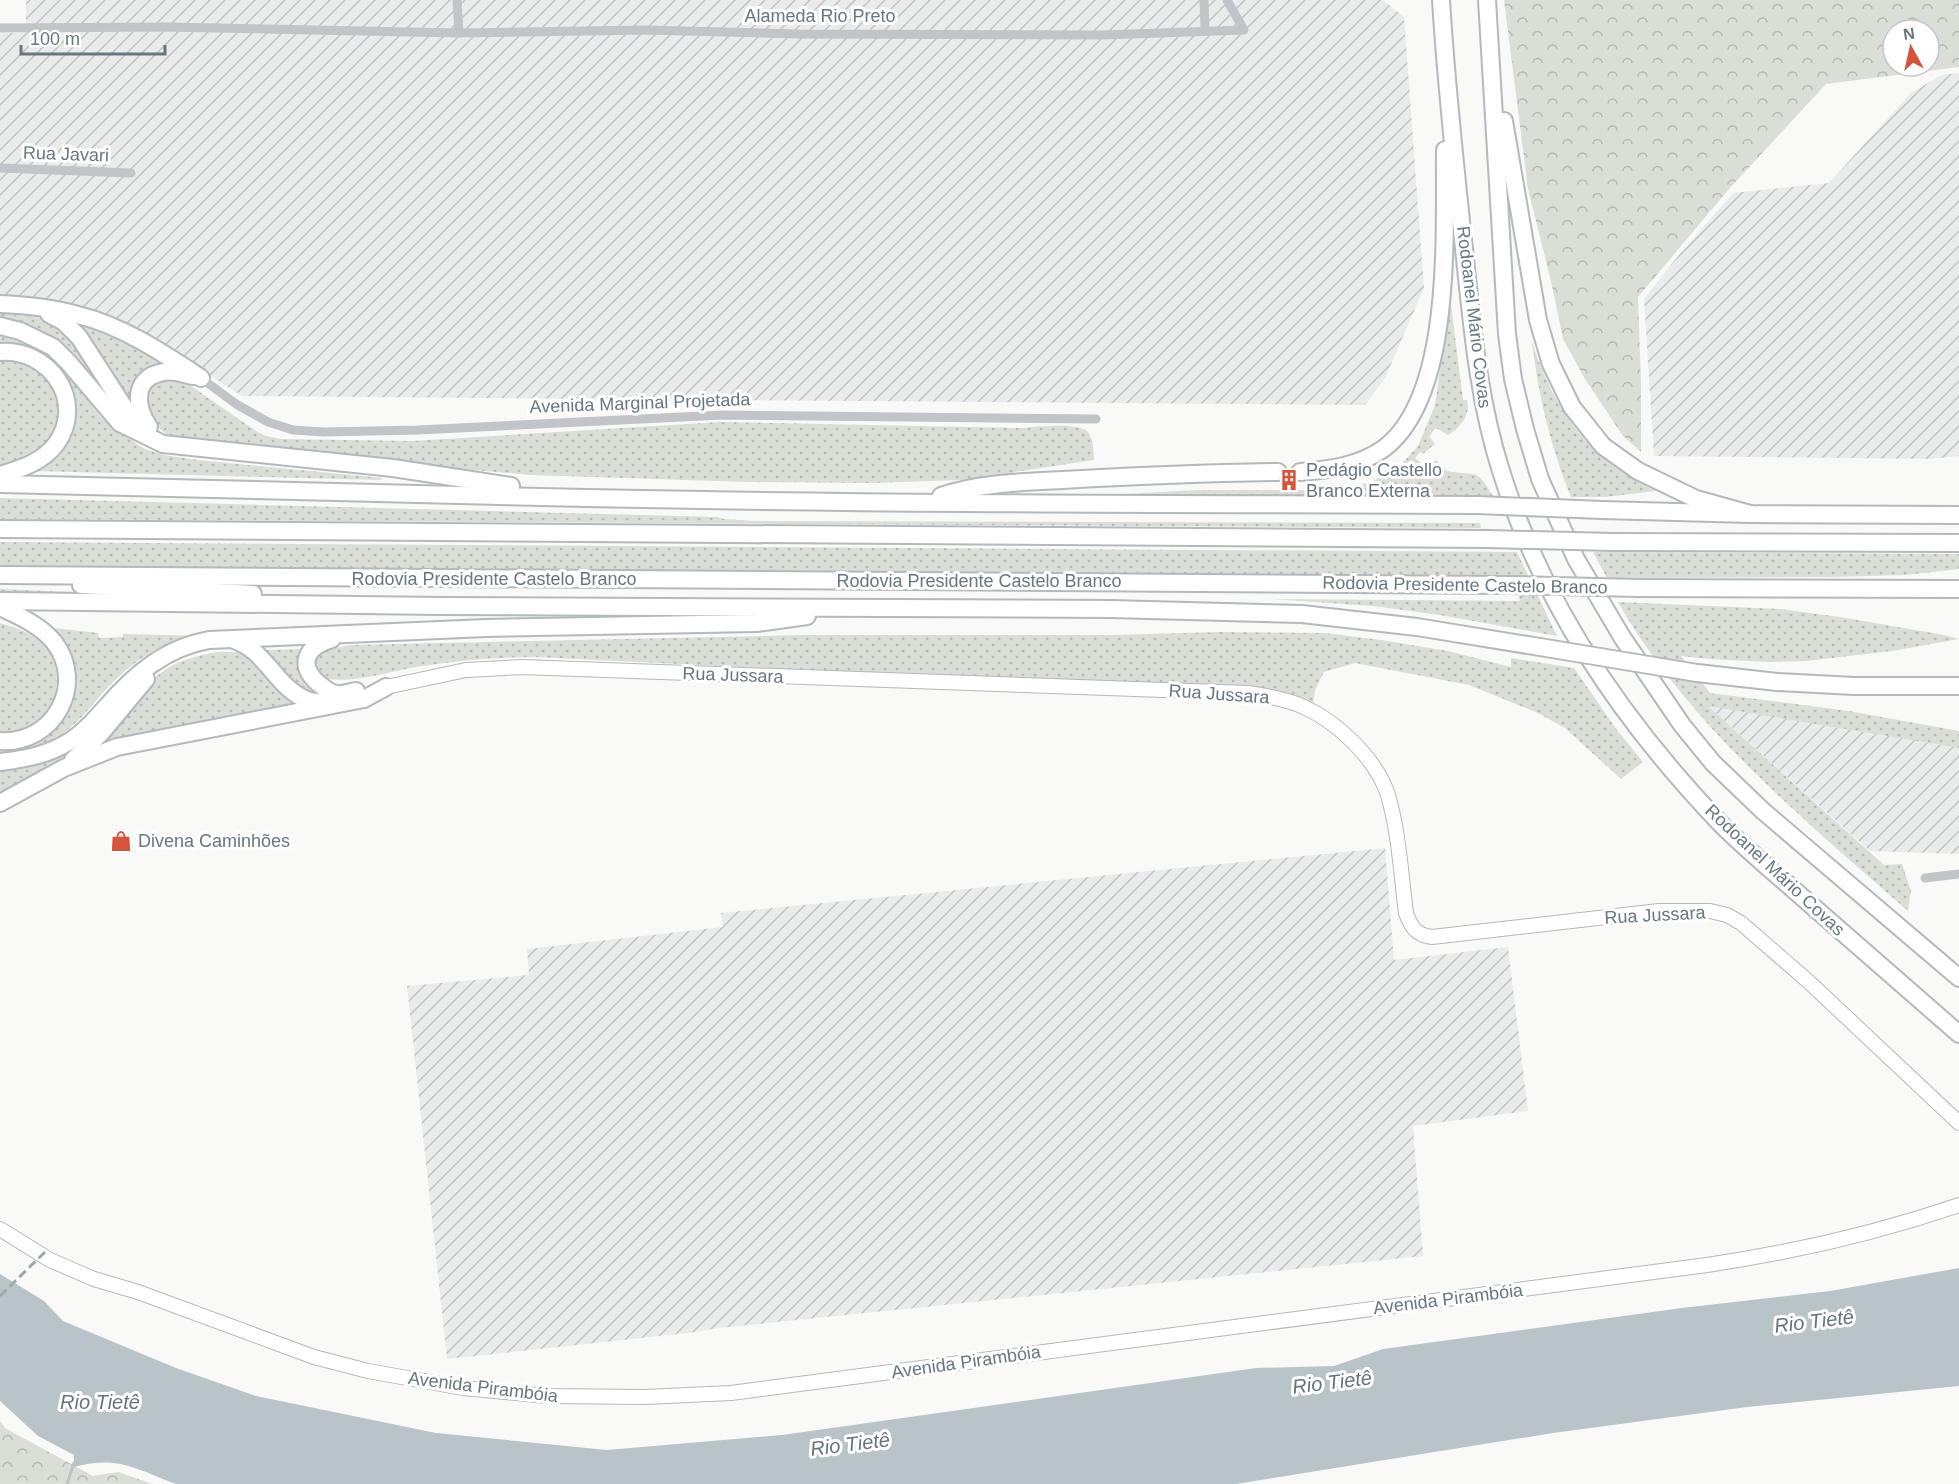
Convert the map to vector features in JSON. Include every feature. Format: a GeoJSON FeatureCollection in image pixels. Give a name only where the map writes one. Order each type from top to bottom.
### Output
{"type":"FeatureCollection","features":[{"type":"Feature","properties":{"kind":"highway","name":"Rodoanel Mário Covas"},"geometry":{"type":"LineString","coordinates":[[1441,0],[1446,75],[1477,367],[1487,420],[1519,521],[1569,628],[1606,684],[1650,743],[1719,822],[1754,856],[1959,1034]]}},
{"type":"Feature","properties":{"kind":"highway","name":"Rodoanel Mário Covas"},"geometry":{"type":"LineString","coordinates":[[1486,0],[1507,334],[1513,379],[1540,479],[1576,559],[1622,637],[1682,725],[1713,763],[1762,811],[1959,978]]}},
{"type":"Feature","properties":{"kind":"highway"},"geometry":{"type":"LineString","coordinates":[[1490,44],[1538,320],[1551,364],[1572,407],[1604,446],[1638,471],[1696,499],[1750,514]]}},
{"type":"Feature","properties":{"kind":"highway"},"geometry":{"type":"LineString","coordinates":[[1300,472],[1340,467],[1371,456],[1404,428],[1420,399],[1436,341],[1441,302],[1446,75]]}},
{"type":"Feature","properties":{"kind":"highway"},"geometry":{"type":"LineString","coordinates":[[0,304],[78,315],[112,328],[163,353],[201,378]]}},
{"type":"Feature","properties":{"kind":"highway"},"geometry":{"type":"LineString","coordinates":[[39,308],[72,328],[88,348],[126,410],[156,441]]}},
{"type":"Feature","properties":{"kind":"highway"},"geometry":{"type":"LineString","coordinates":[[0,326],[20,331],[53,347],[120,423],[156,441],[393,468],[586,498]]}},
{"type":"Feature","properties":{"kind":"highway"},"geometry":{"type":"LineString","coordinates":[[0,352],[23,353],[46,365],[60,384],[66,409],[65,422],[55,445],[33,463],[0,475]]}},
{"type":"Feature","properties":{"kind":"highway"},"geometry":{"type":"LineString","coordinates":[[156,441],[138,406],[140,389],[149,379],[165,372],[176,372],[201,378]]}},
{"type":"Feature","properties":{"kind":"highway"},"geometry":{"type":"LineString","coordinates":[[922,502],[948,493],[1033,482],[1143,475],[1278,472]]}},
{"type":"Feature","properties":{"kind":"highway"},"geometry":{"type":"LineString","coordinates":[[0,484],[586,498],[1477,505],[1750,514],[1937,516],[1959,514]]}},
{"type":"Feature","properties":{"kind":"highway"},"geometry":{"type":"LineString","coordinates":[[0,529],[1959,543]]}},
{"type":"Feature","properties":{"kind":"highway","name":"Rodovia Presidente Castelo Branco"},"geometry":{"type":"LineString","coordinates":[[0,575],[1959,589]]}},
{"type":"Feature","properties":{"kind":"highway"},"geometry":{"type":"LineString","coordinates":[[28,576],[45,582],[74,585],[404,600],[442,606]]}},
{"type":"Feature","properties":{"kind":"highway"},"geometry":{"type":"LineString","coordinates":[[0,601],[442,606],[1111,609],[1302,614],[1417,627],[1697,673],[1788,683],[1854,686],[1959,686]]}},
{"type":"Feature","properties":{"kind":"highway"},"geometry":{"type":"LineString","coordinates":[[0,607],[26,620],[53,641],[66,666],[67,683],[64,699],[57,714],[48,725],[21,739],[0,741]]}},
{"type":"Feature","properties":{"kind":"highway"},"geometry":{"type":"LineString","coordinates":[[0,762],[39,756],[72,740],[88,727],[142,670],[156,660],[195,643],[230,639],[342,636],[486,628],[757,623],[842,608]]}},
{"type":"Feature","properties":{"kind":"highway"},"geometry":{"type":"LineString","coordinates":[[342,636],[325,640],[310,651],[306,664],[312,677],[325,689],[336,694],[386,687]]}},
{"type":"Feature","properties":{"kind":"highway"},"geometry":{"type":"LineString","coordinates":[[230,639],[244,644],[260,655],[292,691],[308,700],[336,704]]}},
{"type":"Feature","properties":{"kind":"highway"},"geometry":{"type":"LineString","coordinates":[[64,768],[102,732],[152,673],[195,643]]}},
{"type":"Feature","properties":{"kind":"highway"},"geometry":{"type":"LineString","coordinates":[[0,803],[64,768],[117,747],[364,699],[386,687]]}},
{"type":"Feature","properties":{"kind":"main road","name":"Rua Jussara"},"geometry":{"type":"LineString","coordinates":[[386,687],[466,670],[522,667],[1247,693],[1279,698],[1305,708],[1341,731],[1367,759],[1378,775],[1387,793],[1392,811],[1406,913],[1411,927],[1418,933],[1432,937],[1659,911],[1710,911],[1727,915],[1741,923],[1809,982],[1959,1123]]}},
{"type":"Feature","properties":{"kind":"main road","name":"Avenida Pirambóia"},"geometry":{"type":"LineString","coordinates":[[0,1229],[69,1269],[315,1357],[368,1371],[463,1388],[597,1398],[742,1391],[1707,1265],[1845,1240],[1956,1205]]}},
{"type":"Feature","properties":{"kind":"street"},"geometry":{"type":"LineString","coordinates":[[457,0],[459,33]]}},
{"type":"Feature","properties":{"kind":"street"},"geometry":{"type":"LineString","coordinates":[[1204,0],[1205,30]]}},
{"type":"Feature","properties":{"kind":"street","name":"Alameda Rio Preto"},"geometry":{"type":"LineString","coordinates":[[0,28],[167,27],[459,33],[644,30],[798,34],[1103,35],[1244,30],[1227,0]]}},
{"type":"Feature","properties":{"kind":"street","name":"Rua Javari"},"geometry":{"type":"LineString","coordinates":[[0,168],[131,173]]}},
{"type":"Feature","properties":{"kind":"street","name":"Avenida Marginal Projetada"},"geometry":{"type":"LineString","coordinates":[[201,378],[236,404],[268,422],[293,430],[324,432],[418,430],[723,415],[1096,419]]}},
{"type":"Feature","properties":{"kind":"street"},"geometry":{"type":"LineString","coordinates":[[1925,878],[1959,874]]}},
{"type":"Feature","properties":{"kind":"shaded area"},"geometry":{"type":"Polygon","coordinates":[[[26,0],[1383,0],[1404,17],[1424,288],[1385,378],[1365,405],[242,396],[152,339],[100,313],[41,299],[0,296],[0,33],[26,33],[26,0]]]}},
{"type":"Feature","properties":{"kind":"shaded area"},"geometry":{"type":"Polygon","coordinates":[[[1959,73],[1959,456],[1930,459],[1654,456],[1644,299],[1733,193],[1829,183],[1911,93],[1936,78],[1941,78],[1941,75],[1959,73]]]}},
{"type":"Feature","properties":{"kind":"shaded area"},"geometry":{"type":"Polygon","coordinates":[[[1707,705],[1959,748],[1959,854],[1870,851],[1707,705]]]}},
{"type":"Feature","properties":{"kind":"shaded area"},"geometry":{"type":"Polygon","coordinates":[[[1385,848],[1394,960],[1508,947],[1528,1111],[1413,1126],[1423,1256],[719,1328],[447,1359],[407,986],[529,975],[527,949],[723,927],[721,913],[1385,848]]]}},
{"type":"Feature","properties":{"kind":"green space"},"geometry":{"type":"Polygon","coordinates":[[[1504,0],[1959,0],[1959,67],[1941,69],[1941,18],[1881,18],[1881,77],[1826,84],[1729,189],[1638,297],[1641,452],[1623,436],[1585,379],[1563,339],[1528,189],[1504,0]]]}},
{"type":"Feature","properties":{"kind":"green space"},"geometry":{"type":"Polygon","coordinates":[[[1450,297],[1463,400],[1467,400],[1468,406],[1466,416],[1457,429],[1448,435],[1436,428],[1429,436],[1435,444],[1423,454],[1420,452],[1415,458],[1423,465],[1427,462],[1430,465],[1436,460],[1447,471],[1474,474],[1482,480],[1493,496],[1107,495],[1198,490],[1306,490],[1353,486],[1371,482],[1398,468],[1418,446],[1435,405],[1450,297]]]}},
{"type":"Feature","properties":{"kind":"green space"},"geometry":{"type":"Polygon","coordinates":[[[0,313],[37,317],[52,322],[69,333],[113,405],[72,361],[0,323],[0,313]]]}},
{"type":"Feature","properties":{"kind":"green space"},"geometry":{"type":"Polygon","coordinates":[[[69,319],[162,359],[165,364],[132,406],[69,319]]]}},
{"type":"Feature","properties":{"kind":"green space"},"geometry":{"type":"Polygon","coordinates":[[[0,336],[30,344],[57,361],[101,417],[113,428],[145,449],[164,455],[198,460],[382,478],[381,480],[34,471],[49,458],[65,388],[0,346],[0,336]]]}},
{"type":"Feature","properties":{"kind":"green space"},"geometry":{"type":"Polygon","coordinates":[[[1532,342],[1551,389],[1577,430],[1611,464],[1655,491],[1606,497],[1571,497],[1546,421],[1532,342]]]}},
{"type":"Feature","properties":{"kind":"green space"},"geometry":{"type":"Polygon","coordinates":[[[0,356],[20,357],[49,377],[56,391],[60,410],[58,425],[51,443],[38,454],[0,468],[0,356]]]}},
{"type":"Feature","properties":{"kind":"green space"},"geometry":{"type":"Polygon","coordinates":[[[175,379],[191,386],[256,431],[281,439],[413,441],[720,422],[1022,428],[1066,426],[1088,432],[1092,442],[1094,460],[1015,472],[990,479],[873,483],[748,482],[531,475],[189,445],[167,435],[147,417],[145,389],[150,382],[175,379]]]}},
{"type":"Feature","properties":{"kind":"green space"},"geometry":{"type":"Polygon","coordinates":[[[0,498],[717,517],[755,521],[1480,523],[1481,528],[0,519],[0,498]]]}},
{"type":"Feature","properties":{"kind":"green space"},"geometry":{"type":"Polygon","coordinates":[[[0,542],[1517,552],[1557,636],[1440,615],[1373,606],[1272,599],[1520,601],[1514,577],[0,566],[0,542]]]}},
{"type":"Feature","properties":{"kind":"green space"},"geometry":{"type":"Polygon","coordinates":[[[1593,552],[1959,554],[1959,569],[1906,575],[1833,577],[1607,578],[1593,552]]]}},
{"type":"Feature","properties":{"kind":"green space"},"geometry":{"type":"Polygon","coordinates":[[[0,589],[183,597],[0,596],[0,589]]]}},
{"type":"Feature","properties":{"kind":"green space"},"geometry":{"type":"Polygon","coordinates":[[[1618,602],[1780,609],[1840,617],[1959,639],[1892,651],[1806,661],[1769,662],[1681,656],[1710,693],[1849,711],[1959,731],[1959,748],[1708,706],[1884,865],[1902,864],[1911,891],[1908,911],[1788,805],[1712,729],[1677,688],[1646,646],[1618,602]]]}},
{"type":"Feature","properties":{"kind":"green space"},"geometry":{"type":"Polygon","coordinates":[[[0,623],[29,634],[47,648],[53,658],[57,682],[51,705],[35,724],[23,730],[0,734],[0,623]]]}},
{"type":"Feature","properties":{"kind":"green space"},"geometry":{"type":"Polygon","coordinates":[[[53,628],[98,633],[99,638],[123,637],[123,634],[202,636],[169,644],[129,667],[76,723],[54,740],[34,748],[0,754],[0,745],[67,705],[51,631],[53,628]]]}},
{"type":"Feature","properties":{"kind":"green space"},"geometry":{"type":"Polygon","coordinates":[[[1222,632],[1325,633],[1448,651],[1511,667],[1511,658],[1574,668],[1617,730],[1643,762],[1621,779],[1565,728],[1538,713],[1469,685],[1355,663],[1324,672],[1315,690],[1313,707],[1283,694],[536,657],[450,662],[362,678],[326,679],[325,681],[313,671],[316,655],[321,651],[350,645],[805,635],[1112,635],[1222,632]]]}},
{"type":"Feature","properties":{"kind":"green space"},"geometry":{"type":"Polygon","coordinates":[[[302,649],[299,661],[300,673],[305,683],[315,692],[313,696],[298,690],[264,650],[302,649]]]}},
{"type":"Feature","properties":{"kind":"green space"},"geometry":{"type":"Polygon","coordinates":[[[217,652],[238,652],[252,657],[284,695],[295,703],[106,744],[103,742],[132,702],[158,675],[180,662],[217,652]]]}},
{"type":"Feature","properties":{"kind":"green space"},"geometry":{"type":"Polygon","coordinates":[[[81,739],[73,753],[0,795],[0,771],[43,761],[81,739]]]}},
{"type":"Feature","properties":{"kind":"green space"},"geometry":{"type":"Polygon","coordinates":[[[0,1421],[5,1428],[93,1476],[118,1472],[153,1484],[0,1484],[0,1421]]]}},
{"type":"Feature","properties":{"kind":"water","name":"Rio Tietê"},"geometry":{"type":"Polygon","coordinates":[[[1959,1268],[1959,1386],[1747,1407],[1553,1433],[1236,1484],[176,1484],[138,1469],[115,1463],[103,1462],[74,1467],[74,1455],[38,1436],[0,1401],[0,1274],[44,1301],[63,1321],[176,1368],[256,1396],[436,1433],[607,1450],[782,1435],[1256,1368],[1334,1366],[1383,1349],[1682,1308],[1830,1291],[1959,1268]]]}},
{"type":"Feature","properties":{"kind":"waterway"},"geometry":{"type":"LineString","coordinates":[[67,1484],[74,1463]]}},
{"type":"Feature","properties":{"kind":"railway"},"geometry":{"type":"LineString","coordinates":[[0,1296],[45,1252]]}},
{"type":"Feature","properties":{"kind":"place","name":"Pedágio Castello Branco Externa"},"geometry":{"type":"Point","coordinates":[1289,480]}},
{"type":"Feature","properties":{"kind":"place","name":"Divena Caminhões"},"geometry":{"type":"Point","coordinates":[121,841]}}]}
